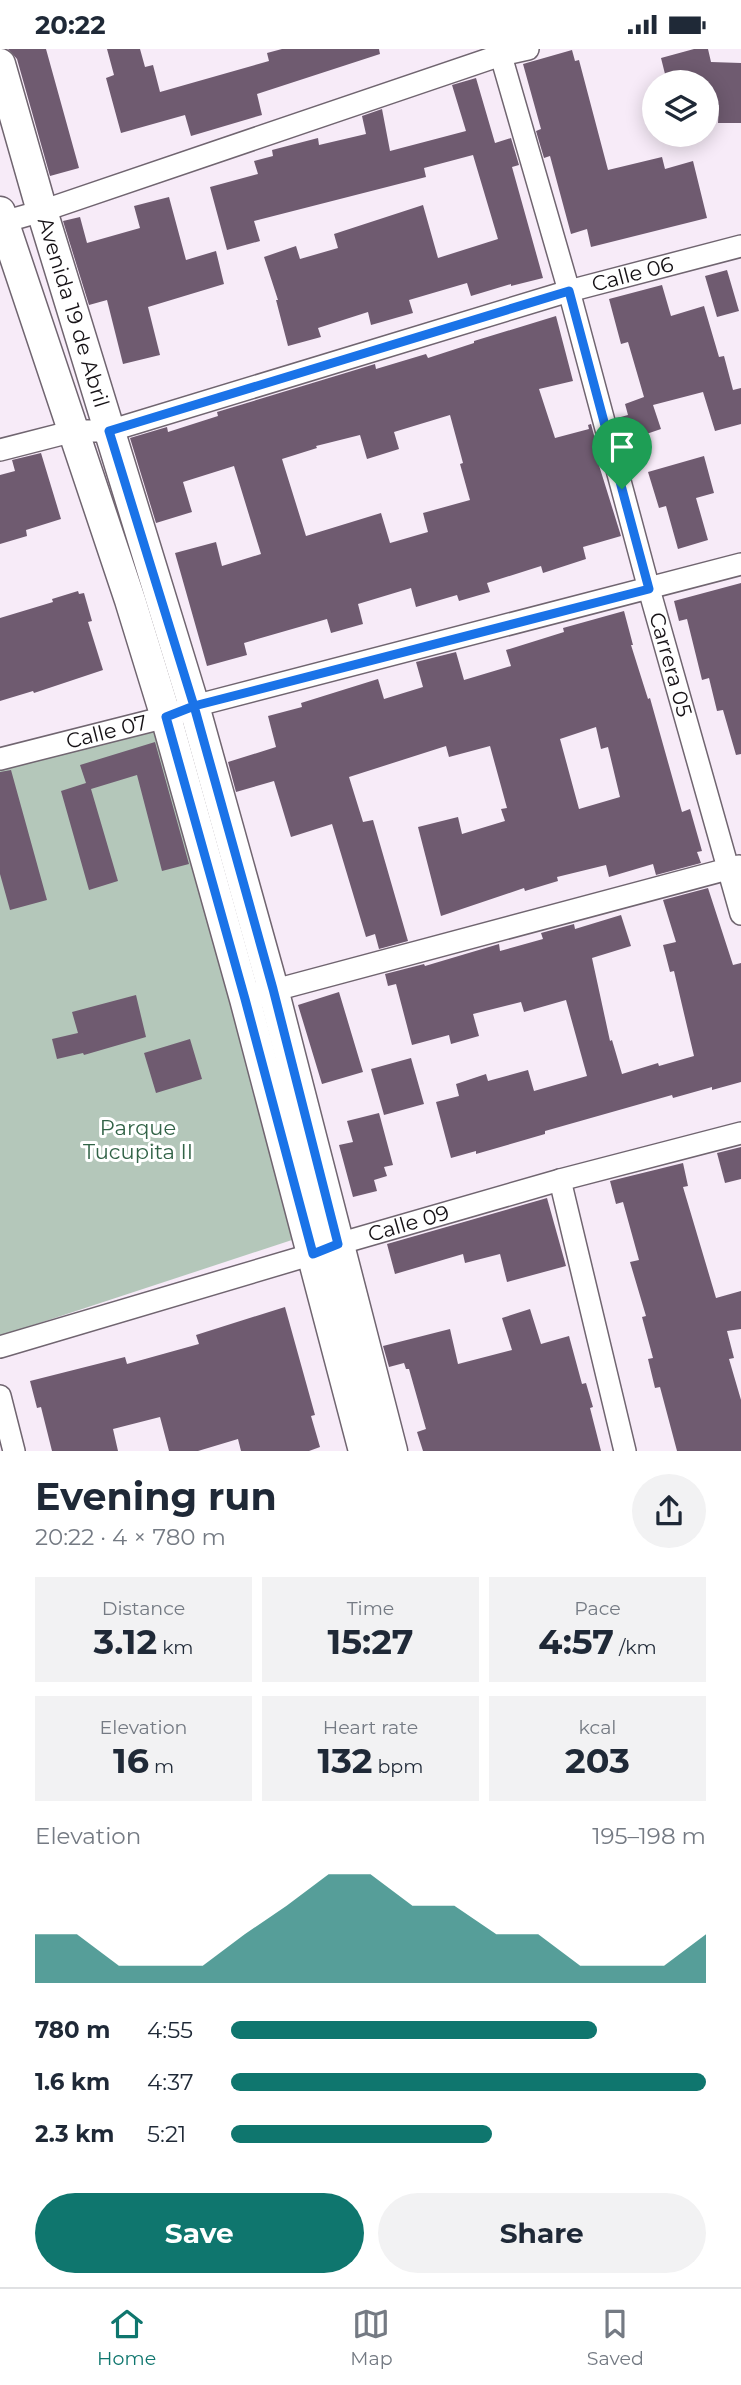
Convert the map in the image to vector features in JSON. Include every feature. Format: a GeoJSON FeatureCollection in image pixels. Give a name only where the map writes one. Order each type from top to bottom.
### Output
{"type":"FeatureCollection","features":[{"type":"Feature","properties":{"kind":"street"},"geometry":{"type":"LineString","coordinates":[[1,219],[42,211],[500,52],[528,49]]}},
{"type":"Feature","properties":{"kind":"street","name":"Carrera 05"},"geometry":{"type":"LineString","coordinates":[[500,52],[569,291],[649,589],[734,867],[741,914]]}},
{"type":"Feature","properties":{"kind":"street","name":"Avenida 19 de Abril"},"geometry":{"type":"LineString","coordinates":[[0,64],[42,211],[194,706],[259,994],[325,1249],[364,1451]]}},
{"type":"Feature","properties":{"kind":"street","name":"Avenida 19 de Abril"},"geometry":{"type":"LineString","coordinates":[[1,219],[74,431],[259,994]]}},
{"type":"Feature","properties":{"kind":"street","name":"Calle 06"},"geometry":{"type":"LineString","coordinates":[[0,450],[74,431],[109,431],[569,291],[741,246]]}},
{"type":"Feature","properties":{"kind":"street","name":"Calle 07"},"geometry":{"type":"LineString","coordinates":[[0,759],[166,717],[194,706],[741,565]]}},
{"type":"Feature","properties":{"kind":"street"},"geometry":{"type":"LineString","coordinates":[[259,994],[734,867]]}},
{"type":"Feature","properties":{"kind":"street","name":"Calle 09"},"geometry":{"type":"LineString","coordinates":[[0,1347],[559,1180],[741,1133]]}},
{"type":"Feature","properties":{"kind":"street"},"geometry":{"type":"LineString","coordinates":[[559,1180],[625,1451]]}},
{"type":"Feature","properties":{"kind":"street","name":"Avenida 19 de Abril"},"geometry":{"type":"LineString","coordinates":[[325,1249],[393,1451]]}},
{"type":"Feature","properties":{"kind":"street"},"geometry":{"type":"LineString","coordinates":[[0,1396],[14,1451]]}},
{"type":"Feature","properties":{"kind":"green space","name":"Parque Tucupita II"},"geometry":{"type":"Polygon","coordinates":[[[194,706],[298,1238],[0,1336],[0,756],[194,706]]]}},
{"type":"Feature","properties":{"kind":"building"},"geometry":{"type":"Polygon","coordinates":[[[8,49],[46,49],[79,168],[50,176],[17,59],[8,49]]]}},
{"type":"Feature","properties":{"kind":"building"},"geometry":{"type":"Polygon","coordinates":[[[107,49],[140,49],[145,67],[153,65],[160,92],[269,61],[267,53],[282,49],[379,49],[380,54],[257,94],[262,115],[191,136],[185,115],[121,133],[106,78],[114,75],[107,49]]]}},
{"type":"Feature","properties":{"kind":"building"},"geometry":{"type":"Polygon","coordinates":[[[694,49],[708,49],[711,62],[741,63],[741,123],[719,123],[719,70],[664,70],[661,58],[694,49]]]}},
{"type":"Feature","properties":{"kind":"building"},"geometry":{"type":"Polygon","coordinates":[[[572,50],[575,61],[579,60],[608,170],[662,157],[665,169],[693,161],[707,218],[591,247],[587,229],[571,234],[550,156],[544,158],[536,131],[541,129],[523,64],[572,50]]]}},
{"type":"Feature","properties":{"kind":"building"},"geometry":{"type":"Polygon","coordinates":[[[476,78],[495,143],[511,138],[519,165],[512,167],[543,278],[471,296],[467,283],[409,300],[413,313],[371,325],[368,312],[318,328],[321,337],[288,346],[278,300],[264,257],[296,246],[300,259],[338,248],[334,234],[423,205],[438,258],[498,239],[473,155],[424,168],[426,177],[254,221],[260,241],[227,250],[210,187],[258,174],[254,161],[273,156],[272,150],[318,138],[319,145],[366,134],[362,116],[382,109],[390,151],[466,131],[452,85],[476,78]]]}},
{"type":"Feature","properties":{"kind":"building"},"geometry":{"type":"Polygon","coordinates":[[[169,197],[186,260],[216,251],[224,284],[148,307],[160,355],[123,364],[107,300],[89,305],[63,221],[80,217],[87,243],[140,228],[134,206],[169,197]]]}},
{"type":"Feature","properties":{"kind":"building"},"geometry":{"type":"Polygon","coordinates":[[[727,270],[739,311],[717,317],[705,276],[727,270]]]}},
{"type":"Feature","properties":{"kind":"building"},"geometry":{"type":"Polygon","coordinates":[[[662,285],[671,316],[704,306],[719,357],[724,356],[733,390],[741,388],[741,424],[715,431],[703,392],[653,405],[661,429],[623,442],[617,418],[628,415],[625,404],[644,397],[628,342],[621,344],[609,299],[662,285]]]}},
{"type":"Feature","properties":{"kind":"building"},"geometry":{"type":"Polygon","coordinates":[[[556,316],[573,381],[539,389],[555,438],[589,429],[588,425],[591,424],[601,461],[598,462],[621,536],[583,547],[586,559],[543,573],[541,566],[487,583],[490,592],[459,601],[457,595],[416,607],[411,588],[358,604],[363,624],[331,633],[327,619],[244,643],[247,655],[207,666],[175,553],[216,542],[222,566],[261,554],[234,466],[183,482],[192,512],[156,523],[130,438],[167,427],[168,432],[218,416],[217,412],[375,364],[376,369],[426,354],[428,358],[556,316]],[[450,415],[394,432],[399,449],[367,459],[360,435],[316,446],[317,448],[282,459],[306,536],[381,513],[390,543],[428,532],[423,513],[470,500],[460,464],[463,463],[450,415]]]}},
{"type":"Feature","properties":{"kind":"building"},"geometry":{"type":"Polygon","coordinates":[[[41,453],[61,519],[26,530],[27,536],[0,544],[0,475],[15,471],[12,460],[41,453]]]}},
{"type":"Feature","properties":{"kind":"building"},"geometry":{"type":"Polygon","coordinates":[[[704,456],[714,493],[696,498],[708,540],[678,549],[666,506],[659,508],[648,472],[704,456]]]}},
{"type":"Feature","properties":{"kind":"building"},"geometry":{"type":"Polygon","coordinates":[[[741,583],[741,754],[736,755],[723,710],[717,711],[709,678],[702,680],[687,619],[679,621],[674,601],[741,583]]]}},
{"type":"Feature","properties":{"kind":"building"},"geometry":{"type":"Polygon","coordinates":[[[78,591],[79,594],[84,593],[92,621],[88,622],[103,670],[34,693],[33,691],[0,701],[0,618],[53,602],[52,599],[78,591]]]}},
{"type":"Feature","properties":{"kind":"building"},"geometry":{"type":"Polygon","coordinates":[[[624,611],[631,645],[648,699],[650,698],[682,812],[690,809],[702,851],[697,852],[701,863],[656,875],[653,864],[609,877],[606,865],[557,877],[558,881],[525,891],[524,888],[441,916],[418,827],[458,817],[462,834],[505,821],[501,809],[507,808],[490,746],[449,757],[446,746],[349,777],[363,822],[373,820],[408,941],[379,949],[375,934],[366,937],[332,824],[291,837],[274,781],[236,792],[228,762],[276,747],[268,716],[302,707],[301,703],[378,679],[384,699],[423,687],[416,662],[456,652],[464,680],[511,666],[506,650],[564,632],[563,628],[624,611]],[[596,727],[560,739],[579,809],[620,797],[608,747],[601,749],[596,727]]]}},
{"type":"Feature","properties":{"kind":"building"},"geometry":{"type":"Polygon","coordinates":[[[155,742],[189,864],[162,871],[137,775],[91,789],[118,881],[89,890],[61,791],[86,783],[80,765],[155,742]]]}},
{"type":"Feature","properties":{"kind":"building"},"geometry":{"type":"Polygon","coordinates":[[[11,770],[47,900],[10,910],[0,874],[0,772],[11,770]]]}},
{"type":"Feature","properties":{"kind":"building"},"geometry":{"type":"Polygon","coordinates":[[[708,888],[733,965],[741,963],[741,1082],[673,1098],[672,1095],[545,1131],[545,1134],[476,1154],[476,1151],[451,1158],[436,1102],[459,1096],[456,1084],[486,1074],[488,1081],[528,1070],[534,1091],[587,1076],[566,1000],[524,1012],[521,1002],[473,1014],[479,1036],[451,1044],[449,1035],[412,1045],[396,984],[388,986],[385,974],[424,964],[425,966],[499,944],[500,951],[543,939],[541,933],[574,924],[575,929],[621,915],[631,946],[592,958],[610,1041],[612,1040],[622,1074],[658,1063],[659,1066],[694,1056],[674,971],[670,972],[663,945],[676,942],[663,900],[708,888]]]}},
{"type":"Feature","properties":{"kind":"building"},"geometry":{"type":"Polygon","coordinates":[[[339,992],[363,1072],[322,1084],[298,1005],[339,992]]]}},
{"type":"Feature","properties":{"kind":"building"},"geometry":{"type":"Polygon","coordinates":[[[136,995],[146,1037],[84,1055],[83,1053],[57,1059],[52,1039],[78,1033],[72,1012],[136,995]]]}},
{"type":"Feature","properties":{"kind":"building"},"geometry":{"type":"Polygon","coordinates":[[[190,1039],[202,1079],[156,1093],[144,1053],[190,1039]]]}},
{"type":"Feature","properties":{"kind":"building"},"geometry":{"type":"Polygon","coordinates":[[[411,1058],[424,1104],[384,1115],[371,1069],[411,1058]]]}},
{"type":"Feature","properties":{"kind":"building"},"geometry":{"type":"Polygon","coordinates":[[[379,1113],[393,1165],[384,1167],[387,1176],[374,1180],[377,1191],[353,1197],[339,1145],[353,1142],[347,1121],[379,1113]]]}},
{"type":"Feature","properties":{"kind":"building"},"geometry":{"type":"Polygon","coordinates":[[[741,1147],[741,1179],[725,1183],[717,1153],[741,1147]]]}},
{"type":"Feature","properties":{"kind":"building"},"geometry":{"type":"Polygon","coordinates":[[[683,1163],[688,1186],[683,1187],[716,1298],[741,1291],[741,1329],[727,1331],[734,1358],[729,1359],[741,1400],[741,1451],[677,1451],[660,1387],[655,1388],[648,1359],[653,1358],[642,1317],[646,1316],[630,1262],[639,1260],[623,1202],[616,1204],[610,1181],[683,1163]]]}},
{"type":"Feature","properties":{"kind":"building"},"geometry":{"type":"Polygon","coordinates":[[[547,1198],[566,1266],[507,1282],[500,1254],[465,1263],[463,1254],[395,1274],[387,1244],[547,1198]]]}},
{"type":"Feature","properties":{"kind":"building"},"geometry":{"type":"Polygon","coordinates":[[[285,1307],[315,1415],[311,1416],[320,1447],[309,1451],[241,1451],[238,1439],[198,1451],[169,1451],[160,1417],[113,1429],[118,1451],[52,1451],[41,1407],[37,1408],[30,1381],[125,1357],[127,1364],[199,1344],[196,1335],[285,1307]]]}},
{"type":"Feature","properties":{"kind":"building"},"geometry":{"type":"Polygon","coordinates":[[[530,1309],[541,1344],[569,1336],[582,1384],[586,1383],[593,1407],[590,1408],[601,1451],[423,1451],[417,1432],[426,1429],[409,1369],[406,1369],[404,1363],[389,1367],[383,1346],[450,1329],[458,1364],[512,1350],[502,1318],[530,1309]]]}},
{"type":"Feature","properties":{"kind":"route"},"geometry":{"type":"LineString","coordinates":[[622,489],[569,291],[109,431],[194,706],[273,989],[338,1244],[313,1254],[166,717],[194,706],[649,589],[622,489]]}}]}
